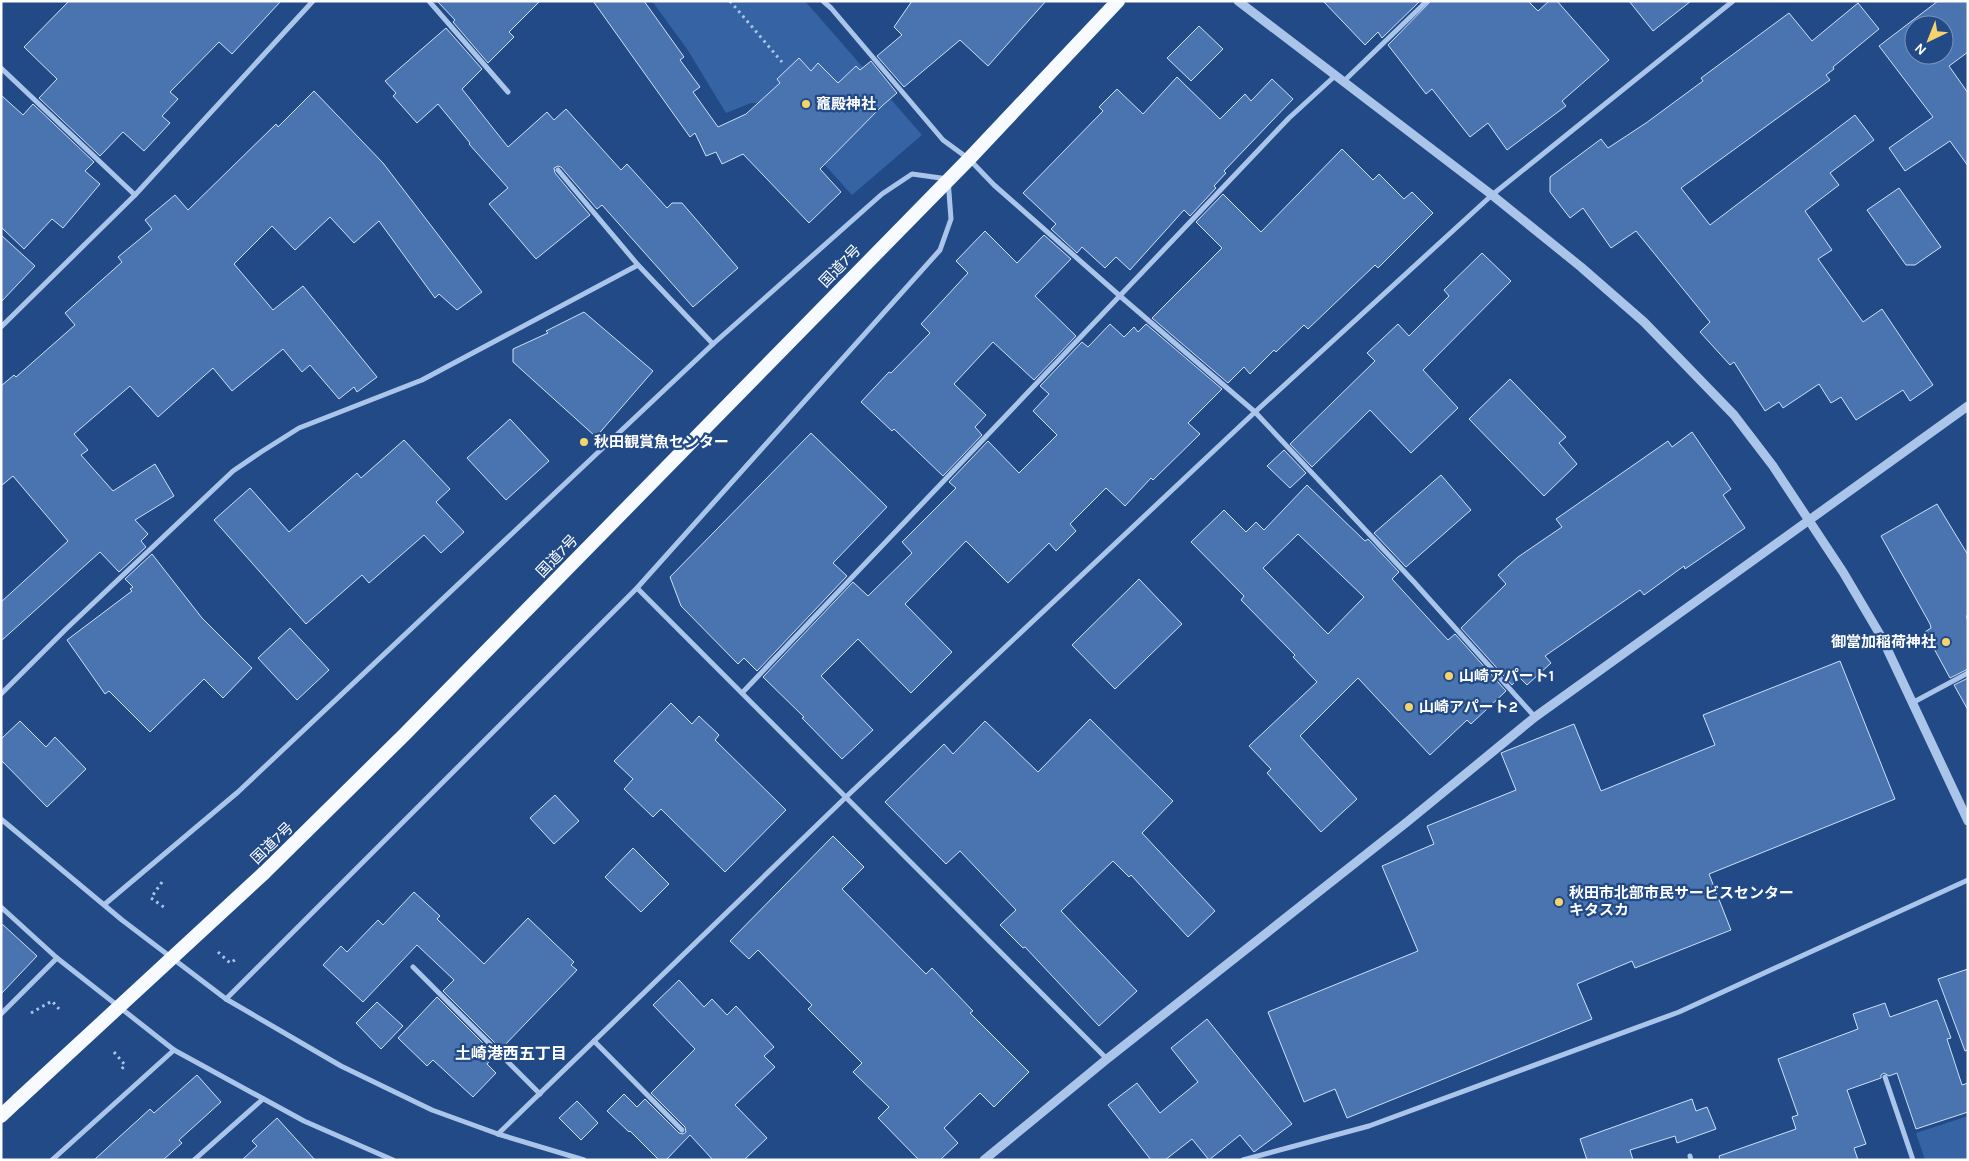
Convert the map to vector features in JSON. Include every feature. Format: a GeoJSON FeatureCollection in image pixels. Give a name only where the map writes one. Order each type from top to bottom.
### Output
{"type":"FeatureCollection","features":[{"type":"Feature","properties":{"kind":"highway","name":"国道7号"},"geometry":{"type":"LineString","coordinates":[[1,1116],[264,873],[406,734],[969,159],[1118,1]]}},
{"type":"Feature","properties":{"kind":"street"},"geometry":{"type":"LineString","coordinates":[[1,327],[135,195],[313,1]]}},
{"type":"Feature","properties":{"kind":"street"},"geometry":{"type":"LineString","coordinates":[[428,1],[508,92]]}},
{"type":"Feature","properties":{"kind":"street"},"geometry":{"type":"LineString","coordinates":[[823,1],[943,140],[969,159],[994,185],[1255,412],[1536,716]]}},
{"type":"Feature","properties":{"kind":"street"},"geometry":{"type":"LineString","coordinates":[[1238,1],[1492,195],[1581,267],[1638,316],[1683,360],[1734,415],[1773,466],[1843,572],[1882,638],[1968,821]]}},
{"type":"Feature","properties":{"kind":"street"},"geometry":{"type":"LineString","coordinates":[[1344,81],[1427,1]]}},
{"type":"Feature","properties":{"kind":"street"},"geometry":{"type":"LineString","coordinates":[[498,1134],[846,797],[1255,412],[1492,195],[1733,1]]}},
{"type":"Feature","properties":{"kind":"street"},"geometry":{"type":"LineString","coordinates":[[1,68],[135,195]]}},
{"type":"Feature","properties":{"kind":"street"},"geometry":{"type":"LineString","coordinates":[[742,693],[1289,118],[1336,75]]}},
{"type":"Feature","properties":{"kind":"street"},"geometry":{"type":"LineString","coordinates":[[558,170],[638,265],[713,344]]}},
{"type":"Feature","properties":{"kind":"street"},"geometry":{"type":"LineString","coordinates":[[106,904],[238,792],[713,344],[882,194],[912,174],[948,179],[951,219],[940,250],[637,588],[226,999]]}},
{"type":"Feature","properties":{"kind":"street"},"geometry":{"type":"LineString","coordinates":[[1,694],[233,471],[261,452],[299,428],[422,380],[638,265]]}},
{"type":"Feature","properties":{"kind":"street"},"geometry":{"type":"LineString","coordinates":[[984,1160],[1107,1059],[1407,822],[1536,716],[1968,406]]}},
{"type":"Feature","properties":{"kind":"street"},"geometry":{"type":"LineString","coordinates":[[637,588],[1107,1059]]}},
{"type":"Feature","properties":{"kind":"street"},"geometry":{"type":"LineString","coordinates":[[1912,703],[1968,672]]}},
{"type":"Feature","properties":{"kind":"street"},"geometry":{"type":"LineString","coordinates":[[1,819],[106,904],[122,920],[226,999],[341,1066],[432,1110],[498,1134],[584,1160]]}},
{"type":"Feature","properties":{"kind":"street"},"geometry":{"type":"LineString","coordinates":[[1242,1160],[1369,1126],[1679,1012],[1968,880]]}},
{"type":"Feature","properties":{"kind":"street"},"geometry":{"type":"LineString","coordinates":[[1,906],[57,958],[174,1050],[304,1121],[393,1160]]}},
{"type":"Feature","properties":{"kind":"street"},"geometry":{"type":"LineString","coordinates":[[1,1014],[57,958]]}},
{"type":"Feature","properties":{"kind":"street"},"geometry":{"type":"LineString","coordinates":[[413,968],[540,1094]]}},
{"type":"Feature","properties":{"kind":"street"},"geometry":{"type":"LineString","coordinates":[[594,1041],[682,1130]]}},
{"type":"Feature","properties":{"kind":"street"},"geometry":{"type":"LineString","coordinates":[[52,1160],[174,1050]]}},
{"type":"Feature","properties":{"kind":"street"},"geometry":{"type":"LineString","coordinates":[[1885,1077],[1913,1160]]}},
{"type":"Feature","properties":{"kind":"street"},"geometry":{"type":"LineString","coordinates":[[194,1160],[263,1099]]}},
{"type":"Feature","properties":{"kind":"path"},"geometry":{"type":"LineString","coordinates":[[730,1],[782,62]]}},
{"type":"Feature","properties":{"kind":"shaded area"},"geometry":{"type":"Polygon","coordinates":[[[652,1],[805,1],[922,135],[852,195],[769,103],[751,103],[726,113],[687,49],[652,1]]]}},
{"type":"Feature","properties":{"kind":"shaded area"},"geometry":{"type":"Polygon","coordinates":[[[1968,1116],[1968,1160],[1925,1160],[1916,1133],[1968,1116]]]}},
{"type":"Feature","properties":{"kind":"building"},"geometry":{"type":"Polygon","coordinates":[[[69,1],[281,1],[232,54],[219,42],[170,92],[178,99],[162,116],[170,123],[144,151],[123,132],[100,156],[39,98],[57,79],[24,47],[69,1]]]}},
{"type":"Feature","properties":{"kind":"building"},"geometry":{"type":"Polygon","coordinates":[[[437,1],[540,1],[509,32],[514,37],[488,63],[453,22],[455,20],[437,1]]]}},
{"type":"Feature","properties":{"kind":"building"},"geometry":{"type":"Polygon","coordinates":[[[593,1],[644,1],[684,57],[680,60],[700,87],[693,92],[718,127],[746,114],[780,83],[777,79],[799,58],[811,71],[818,63],[838,83],[856,66],[860,70],[871,61],[897,93],[820,169],[841,192],[809,223],[743,154],[722,164],[716,152],[706,156],[695,133],[690,137],[593,1]]]}},
{"type":"Feature","properties":{"kind":"building"},"geometry":{"type":"Polygon","coordinates":[[[912,1],[1046,1],[988,66],[960,40],[904,87],[877,56],[902,35],[894,27],[912,1]]]}},
{"type":"Feature","properties":{"kind":"building"},"geometry":{"type":"Polygon","coordinates":[[[1323,1],[1420,1],[1382,38],[1378,32],[1365,45],[1323,1]]]}},
{"type":"Feature","properties":{"kind":"building"},"geometry":{"type":"Polygon","coordinates":[[[1431,1],[1528,1],[1538,11],[1549,1],[1557,1],[1609,60],[1562,101],[1566,106],[1507,150],[1488,123],[1470,137],[1432,89],[1426,94],[1388,45],[1431,1]]]}},
{"type":"Feature","properties":{"kind":"building"},"geometry":{"type":"Polygon","coordinates":[[[1629,1],[1691,1],[1653,31],[1629,1]]]}},
{"type":"Feature","properties":{"kind":"building"},"geometry":{"type":"Polygon","coordinates":[[[1938,1],[1968,1],[1968,52],[1954,62],[1954,15],[1920,15],[1938,1]]]}},
{"type":"Feature","properties":{"kind":"building"},"geometry":{"type":"Polygon","coordinates":[[[1858,3],[1879,29],[1833,67],[1834,69],[1826,75],[1830,80],[1681,188],[1710,225],[1855,115],[1874,140],[1830,173],[1839,185],[1805,211],[1832,250],[1818,259],[1863,322],[1882,309],[1933,385],[1910,401],[1903,390],[1856,420],[1841,397],[1831,403],[1819,384],[1783,408],[1779,402],[1765,411],[1734,362],[1730,365],[1700,332],[1710,322],[1636,231],[1611,248],[1583,208],[1570,218],[1550,192],[1550,177],[1601,139],[1608,148],[1646,123],[1703,81],[1701,78],[1789,13],[1812,41],[1858,3]]]}},
{"type":"Feature","properties":{"kind":"building"},"geometry":{"type":"Polygon","coordinates":[[[1199,26],[1223,49],[1191,81],[1167,58],[1199,26]]]}},
{"type":"Feature","properties":{"kind":"building"},"geometry":{"type":"Polygon","coordinates":[[[1904,27],[1904,65],[1950,65],[1949,66],[1968,93],[1968,166],[1950,141],[1905,171],[1889,148],[1933,117],[1879,46],[1904,27]]]}},
{"type":"Feature","properties":{"kind":"building"},"geometry":{"type":"Polygon","coordinates":[[[446,28],[482,69],[462,89],[508,147],[547,112],[554,120],[566,109],[621,170],[627,164],[667,208],[672,203],[682,203],[738,268],[693,307],[602,205],[597,209],[561,167],[558,166],[554,168],[555,173],[590,215],[536,259],[489,204],[508,188],[469,144],[438,104],[417,123],[393,96],[396,93],[385,81],[446,28]]]}},
{"type":"Feature","properties":{"kind":"building"},"geometry":{"type":"Polygon","coordinates":[[[1177,77],[1220,119],[1245,94],[1251,101],[1272,79],[1293,99],[1224,171],[1226,173],[1214,186],[1216,188],[1190,216],[1184,210],[1130,270],[1116,257],[1105,268],[1082,247],[1077,253],[1051,229],[1056,224],[1023,193],[1103,111],[1099,107],[1117,89],[1143,114],[1177,77]]]}},
{"type":"Feature","properties":{"kind":"building"},"geometry":{"type":"Polygon","coordinates":[[[314,91],[383,163],[482,292],[457,310],[439,294],[435,298],[379,221],[354,243],[330,217],[295,250],[272,226],[234,264],[273,310],[303,286],[377,377],[357,392],[354,387],[339,399],[310,365],[302,372],[283,349],[232,391],[213,368],[158,417],[130,386],[74,434],[88,450],[81,455],[113,491],[155,464],[174,496],[135,520],[148,534],[141,541],[146,547],[119,572],[100,552],[1,641],[1,602],[68,541],[13,476],[1,486],[1,386],[14,375],[16,377],[75,325],[65,313],[122,262],[118,257],[152,229],[145,220],[175,195],[188,210],[276,124],[278,127],[314,91]]]}},
{"type":"Feature","properties":{"kind":"building"},"geometry":{"type":"Polygon","coordinates":[[[1,95],[23,115],[33,104],[94,162],[85,171],[100,184],[63,228],[52,219],[24,249],[1,227],[1,95]]]}},
{"type":"Feature","properties":{"kind":"building"},"geometry":{"type":"Polygon","coordinates":[[[1342,149],[1373,180],[1379,174],[1404,199],[1412,192],[1433,213],[1378,268],[1375,265],[1308,329],[1304,325],[1276,352],[1274,350],[1250,374],[1244,367],[1228,383],[1152,318],[1222,248],[1196,222],[1223,194],[1261,232],[1342,149]]]}},
{"type":"Feature","properties":{"kind":"building"},"geometry":{"type":"Polygon","coordinates":[[[1899,188],[1941,247],[1915,265],[1906,265],[1867,210],[1899,188]]]}},
{"type":"Feature","properties":{"kind":"building"},"geometry":{"type":"Polygon","coordinates":[[[985,231],[1017,263],[1044,235],[1071,259],[1035,296],[1076,336],[1034,380],[993,342],[954,384],[986,415],[975,427],[982,435],[943,476],[894,429],[892,431],[861,402],[930,333],[921,324],[968,273],[956,261],[985,231]]]}},
{"type":"Feature","properties":{"kind":"building"},"geometry":{"type":"Polygon","coordinates":[[[1,235],[35,266],[1,302],[1,235]]]}},
{"type":"Feature","properties":{"kind":"building"},"geometry":{"type":"Polygon","coordinates":[[[1482,253],[1511,281],[1423,370],[1458,408],[1411,453],[1370,410],[1312,467],[1290,444],[1375,361],[1367,353],[1398,324],[1409,336],[1449,296],[1444,290],[1482,253]]]}},
{"type":"Feature","properties":{"kind":"building"},"geometry":{"type":"Polygon","coordinates":[[[584,312],[653,371],[596,437],[513,362],[513,349],[548,333],[546,331],[584,312]]]}},
{"type":"Feature","properties":{"kind":"building"},"geometry":{"type":"Polygon","coordinates":[[[1110,324],[1124,337],[1134,327],[1138,332],[1146,324],[1222,389],[1188,423],[1200,434],[1153,480],[1151,478],[1125,506],[1106,488],[1070,524],[1076,531],[1056,551],[1049,543],[1008,583],[966,541],[905,604],[952,652],[911,693],[858,639],[821,676],[873,730],[842,759],[802,718],[804,717],[763,677],[853,582],[868,596],[912,553],[902,542],[956,488],[949,482],[988,441],[1019,473],[1057,435],[1033,411],[1049,394],[1040,386],[1082,342],[1088,347],[1110,324]]]}},
{"type":"Feature","properties":{"kind":"building"},"geometry":{"type":"Polygon","coordinates":[[[1510,379],[1566,437],[1559,443],[1577,464],[1544,496],[1469,419],[1510,379]]]}},
{"type":"Feature","properties":{"kind":"building"},"geometry":{"type":"Polygon","coordinates":[[[510,419],[549,461],[506,500],[467,458],[510,419]]]}},
{"type":"Feature","properties":{"kind":"building"},"geometry":{"type":"Polygon","coordinates":[[[1692,432],[1731,489],[1723,495],[1745,528],[1685,569],[1684,566],[1644,595],[1640,590],[1545,656],[1551,663],[1527,685],[1519,677],[1512,685],[1461,628],[1506,584],[1498,575],[1518,557],[1562,527],[1556,519],[1668,441],[1672,447],[1692,432]]]}},
{"type":"Feature","properties":{"kind":"building"},"geometry":{"type":"Polygon","coordinates":[[[811,433],[887,507],[833,563],[847,576],[757,671],[744,658],[738,664],[681,606],[670,577],[811,433]]]}},
{"type":"Feature","properties":{"kind":"building"},"geometry":{"type":"Polygon","coordinates":[[[404,440],[450,489],[436,502],[464,532],[441,553],[424,535],[369,583],[362,575],[306,624],[214,520],[250,488],[289,532],[357,473],[361,478],[404,440]]]}},
{"type":"Feature","properties":{"kind":"building"},"geometry":{"type":"Polygon","coordinates":[[[1284,450],[1306,473],[1290,488],[1267,466],[1284,450]]]}},
{"type":"Feature","properties":{"kind":"building"},"geometry":{"type":"Polygon","coordinates":[[[1441,475],[1471,510],[1406,567],[1374,533],[1441,475]]]}},
{"type":"Feature","properties":{"kind":"building"},"geometry":{"type":"Polygon","coordinates":[[[1307,485],[1365,541],[1368,539],[1399,572],[1392,579],[1448,640],[1455,634],[1506,691],[1471,724],[1467,720],[1430,755],[1358,678],[1300,736],[1357,799],[1321,832],[1267,773],[1271,769],[1249,746],[1317,682],[1293,657],[1295,655],[1241,600],[1244,596],[1191,542],[1224,510],[1246,532],[1256,522],[1264,530],[1307,485]],[[1298,534],[1263,568],[1328,634],[1364,597],[1298,534]]]}},
{"type":"Feature","properties":{"kind":"building"},"geometry":{"type":"Polygon","coordinates":[[[1937,504],[1968,555],[1968,669],[1950,678],[1925,632],[1931,628],[1930,624],[1881,536],[1937,504]]]}},
{"type":"Feature","properties":{"kind":"building"},"geometry":{"type":"Polygon","coordinates":[[[152,554],[202,618],[252,668],[223,698],[204,679],[150,732],[109,691],[105,694],[67,640],[132,591],[130,589],[133,587],[125,579],[152,554]]]}},
{"type":"Feature","properties":{"kind":"building"},"geometry":{"type":"Polygon","coordinates":[[[1139,579],[1182,624],[1115,689],[1072,645],[1139,579]]]}},
{"type":"Feature","properties":{"kind":"building"},"geometry":{"type":"Polygon","coordinates":[[[290,628],[329,670],[297,700],[258,658],[290,628]]]}},
{"type":"Feature","properties":{"kind":"building","name":"秋田市北部市民サービスセンター キタスカ"},"geometry":{"type":"Polygon","coordinates":[[[1840,661],[1895,799],[1709,874],[1731,930],[1635,968],[1632,961],[1577,984],[1592,1019],[1347,1118],[1335,1089],[1304,1102],[1268,1012],[1418,951],[1382,866],[1434,844],[1427,826],[1516,790],[1501,753],[1574,724],[1601,791],[1715,745],[1703,715],[1840,661]]]}},
{"type":"Feature","properties":{"kind":"building"},"geometry":{"type":"Polygon","coordinates":[[[1968,678],[1968,710],[1954,685],[1968,678]]]}},
{"type":"Feature","properties":{"kind":"building"},"geometry":{"type":"Polygon","coordinates":[[[671,703],[692,724],[699,716],[719,735],[715,740],[786,810],[725,872],[661,809],[653,817],[624,789],[633,779],[614,761],[671,703]]]}},
{"type":"Feature","properties":{"kind":"building"},"geometry":{"type":"Polygon","coordinates":[[[1090,719],[1173,801],[1142,833],[1215,911],[1188,937],[1131,875],[1129,877],[1113,861],[1061,911],[1137,991],[1099,1026],[1025,947],[1023,948],[1000,925],[1016,910],[960,851],[946,864],[885,802],[944,744],[953,754],[985,721],[1038,772],[1090,719]]]}},
{"type":"Feature","properties":{"kind":"building"},"geometry":{"type":"Polygon","coordinates":[[[20,721],[46,747],[55,737],[86,769],[47,807],[1,760],[1,739],[20,721]]]}},
{"type":"Feature","properties":{"kind":"building"},"geometry":{"type":"Polygon","coordinates":[[[555,795],[579,821],[554,844],[530,818],[555,795]]]}},
{"type":"Feature","properties":{"kind":"building"},"geometry":{"type":"Polygon","coordinates":[[[833,836],[864,867],[842,889],[926,974],[932,968],[973,1011],[970,1013],[1029,1072],[994,1107],[980,1093],[944,1128],[958,1143],[940,1160],[919,1160],[878,1118],[889,1107],[853,1072],[862,1063],[808,1009],[812,1005],[758,950],[749,959],[730,941],[833,836]]]}},
{"type":"Feature","properties":{"kind":"building"},"geometry":{"type":"Polygon","coordinates":[[[633,848],[669,884],[641,912],[605,877],[633,848]]]}},
{"type":"Feature","properties":{"kind":"building"},"geometry":{"type":"Polygon","coordinates":[[[414,892],[440,916],[437,919],[484,964],[528,918],[574,962],[571,965],[577,970],[501,1049],[443,991],[454,980],[417,945],[363,1002],[323,965],[341,946],[347,952],[378,920],[383,925],[414,892]]]}},
{"type":"Feature","properties":{"kind":"building"},"geometry":{"type":"Polygon","coordinates":[[[1,923],[37,956],[1,994],[1,923]]]}},
{"type":"Feature","properties":{"kind":"building"},"geometry":{"type":"Polygon","coordinates":[[[1968,969],[1968,1050],[1965,1051],[1938,979],[1968,969]]]}},
{"type":"Feature","properties":{"kind":"building"},"geometry":{"type":"Polygon","coordinates":[[[679,980],[704,1007],[712,999],[727,1015],[736,1006],[774,1047],[764,1056],[775,1067],[735,1105],[767,1138],[744,1160],[713,1160],[690,1135],[666,1160],[659,1160],[607,1111],[624,1094],[637,1107],[645,1099],[679,1133],[683,1134],[686,1132],[685,1127],[651,1093],[695,1049],[653,1005],[679,980]]]}},
{"type":"Feature","properties":{"kind":"building"},"geometry":{"type":"Polygon","coordinates":[[[437,997],[495,1055],[487,1064],[496,1073],[473,1097],[433,1060],[427,1066],[398,1038],[437,997]]]}},
{"type":"Feature","properties":{"kind":"building"},"geometry":{"type":"Polygon","coordinates":[[[1937,1000],[1951,1038],[1947,1039],[1962,1085],[1968,1083],[1968,1112],[1916,1129],[1897,1073],[1889,1076],[1884,1073],[1881,1075],[1881,1078],[1847,1090],[1866,1144],[1854,1148],[1858,1160],[1720,1160],[1719,1156],[1796,1129],[1792,1117],[1798,1115],[1778,1059],[1858,1029],[1853,1014],[1885,1003],[1890,1017],[1937,1000]]]}},
{"type":"Feature","properties":{"kind":"building"},"geometry":{"type":"Polygon","coordinates":[[[377,1002],[403,1026],[381,1049],[356,1023],[377,1002]]]}},
{"type":"Feature","properties":{"kind":"building"},"geometry":{"type":"Polygon","coordinates":[[[1207,1019],[1292,1124],[1254,1152],[1240,1135],[1209,1160],[1192,1139],[1165,1160],[1151,1160],[1108,1105],[1137,1083],[1160,1113],[1198,1082],[1171,1048],[1207,1019]]]}},
{"type":"Feature","properties":{"kind":"building"},"geometry":{"type":"Polygon","coordinates":[[[197,1075],[221,1102],[179,1140],[182,1143],[163,1160],[94,1160],[150,1109],[154,1113],[197,1075]]]}},
{"type":"Feature","properties":{"kind":"building"},"geometry":{"type":"Polygon","coordinates":[[[1692,1099],[1696,1111],[1707,1107],[1716,1129],[1677,1143],[1675,1136],[1630,1150],[1633,1160],[1587,1160],[1580,1139],[1692,1099]]]}},
{"type":"Feature","properties":{"kind":"building"},"geometry":{"type":"Polygon","coordinates":[[[577,1101],[598,1123],[581,1140],[559,1118],[577,1101]]]}},
{"type":"Feature","properties":{"kind":"building"},"geometry":{"type":"Polygon","coordinates":[[[277,1118],[315,1160],[242,1160],[257,1146],[252,1141],[277,1118]]]}},
{"type":"Feature","properties":{"kind":"place","name":"竈殿神社"},"geometry":{"type":"Point","coordinates":[806,104]}},
{"type":"Feature","properties":{"kind":"place","name":"秋田観賞魚センター"},"geometry":{"type":"Point","coordinates":[584,442]}},
{"type":"Feature","properties":{"kind":"place","name":"御當加稲荷神社"},"geometry":{"type":"Point","coordinates":[1946,642]}},
{"type":"Feature","properties":{"kind":"place","name":"山崎アパート1"},"geometry":{"type":"Point","coordinates":[1449,676]}},
{"type":"Feature","properties":{"kind":"place","name":"山崎アパート2"},"geometry":{"type":"Point","coordinates":[1409,707]}},
{"type":"Feature","properties":{"kind":"place","name":"秋田市北部市民サービスセンター キタスカ"},"geometry":{"type":"Point","coordinates":[1559,902]}},
{"type":"Feature","properties":{"kind":"district","name":"土崎港西五丁目"},"geometry":{"type":"Point","coordinates":[511,1053]}}]}
